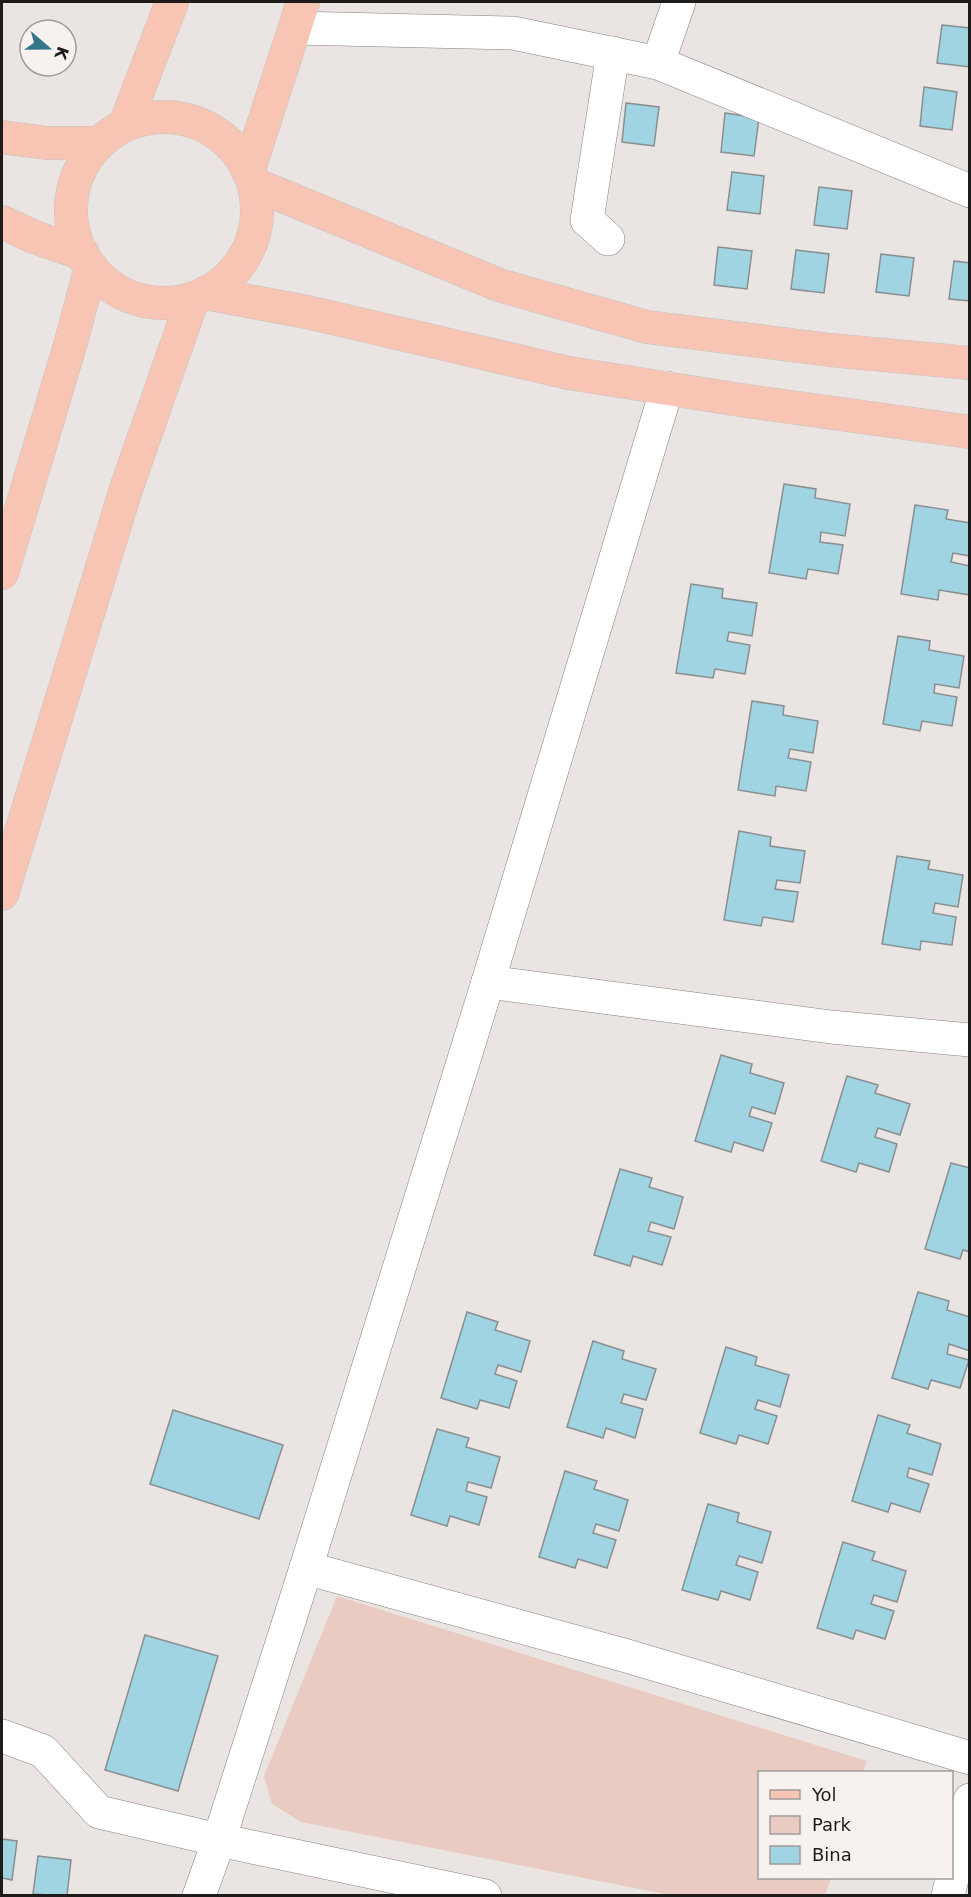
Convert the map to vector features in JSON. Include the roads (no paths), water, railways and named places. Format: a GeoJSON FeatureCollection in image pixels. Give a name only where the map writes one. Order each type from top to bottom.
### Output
{"type":"FeatureCollection","features":[{"type":"Feature","properties":{"kind":"main road"},"geometry":{"type":"LineString","coordinates":[[125,125],[172,2]]}},
{"type":"Feature","properties":{"kind":"main road"},"geometry":{"type":"LineString","coordinates":[[251,178],[299,15]]}},
{"type":"Feature","properties":{"kind":"main road"},"geometry":{"type":"LineString","coordinates":[[156,116],[188,119],[218,132],[240,155],[251,178],[257,216],[250,248],[231,274],[199,296],[180,302],[153,303],[127,296],[104,282],[87,261],[73,232],[71,200],[80,169],[98,143],[125,125],[156,116]]}},
{"type":"Feature","properties":{"kind":"main road"},"geometry":{"type":"LineString","coordinates":[[2,137],[47,143],[98,143]]}},
{"type":"Feature","properties":{"kind":"main road"},"geometry":{"type":"LineString","coordinates":[[251,178],[499,285],[647,327],[830,350],[969,363]]}},
{"type":"Feature","properties":{"kind":"main road"},"geometry":{"type":"LineString","coordinates":[[2,222],[87,261]]}},
{"type":"Feature","properties":{"kind":"main road"},"geometry":{"type":"LineString","coordinates":[[2,573],[71,342],[87,261]]}},
{"type":"Feature","properties":{"kind":"main road"},"geometry":{"type":"LineString","coordinates":[[199,296],[307,312],[569,373],[969,432]]}},
{"type":"Feature","properties":{"kind":"main road"},"geometry":{"type":"LineString","coordinates":[[2,894],[126,489],[199,296]]}},
{"type":"Feature","properties":{"kind":"street"},"geometry":{"type":"LineString","coordinates":[[658,63],[679,2]]}},
{"type":"Feature","properties":{"kind":"street"},"geometry":{"type":"LineString","coordinates":[[299,15],[513,33],[658,63],[969,191]]}},
{"type":"Feature","properties":{"kind":"street"},"geometry":{"type":"LineString","coordinates":[[608,239],[586,220],[613,53]]}},
{"type":"Feature","properties":{"kind":"street"},"geometry":{"type":"LineString","coordinates":[[199,1896],[306,1569],[488,982],[667,388]]}},
{"type":"Feature","properties":{"kind":"street"},"geometry":{"type":"LineString","coordinates":[[488,982],[831,1027],[969,1040]]}},
{"type":"Feature","properties":{"kind":"street"},"geometry":{"type":"LineString","coordinates":[[306,1569],[627,1656],[969,1758]]}},
{"type":"Feature","properties":{"kind":"street"},"geometry":{"type":"LineString","coordinates":[[2,1736],[43,1751],[99,1812],[219,1840],[383,1885],[485,1896]]}},
{"type":"Feature","properties":{"kind":"street"},"geometry":{"type":"LineString","coordinates":[[953,1873],[969,1800]]}},
{"type":"Feature","properties":{"kind":"street"},"geometry":{"type":"LineString","coordinates":[[948,1896],[952,1879]]}}]}
